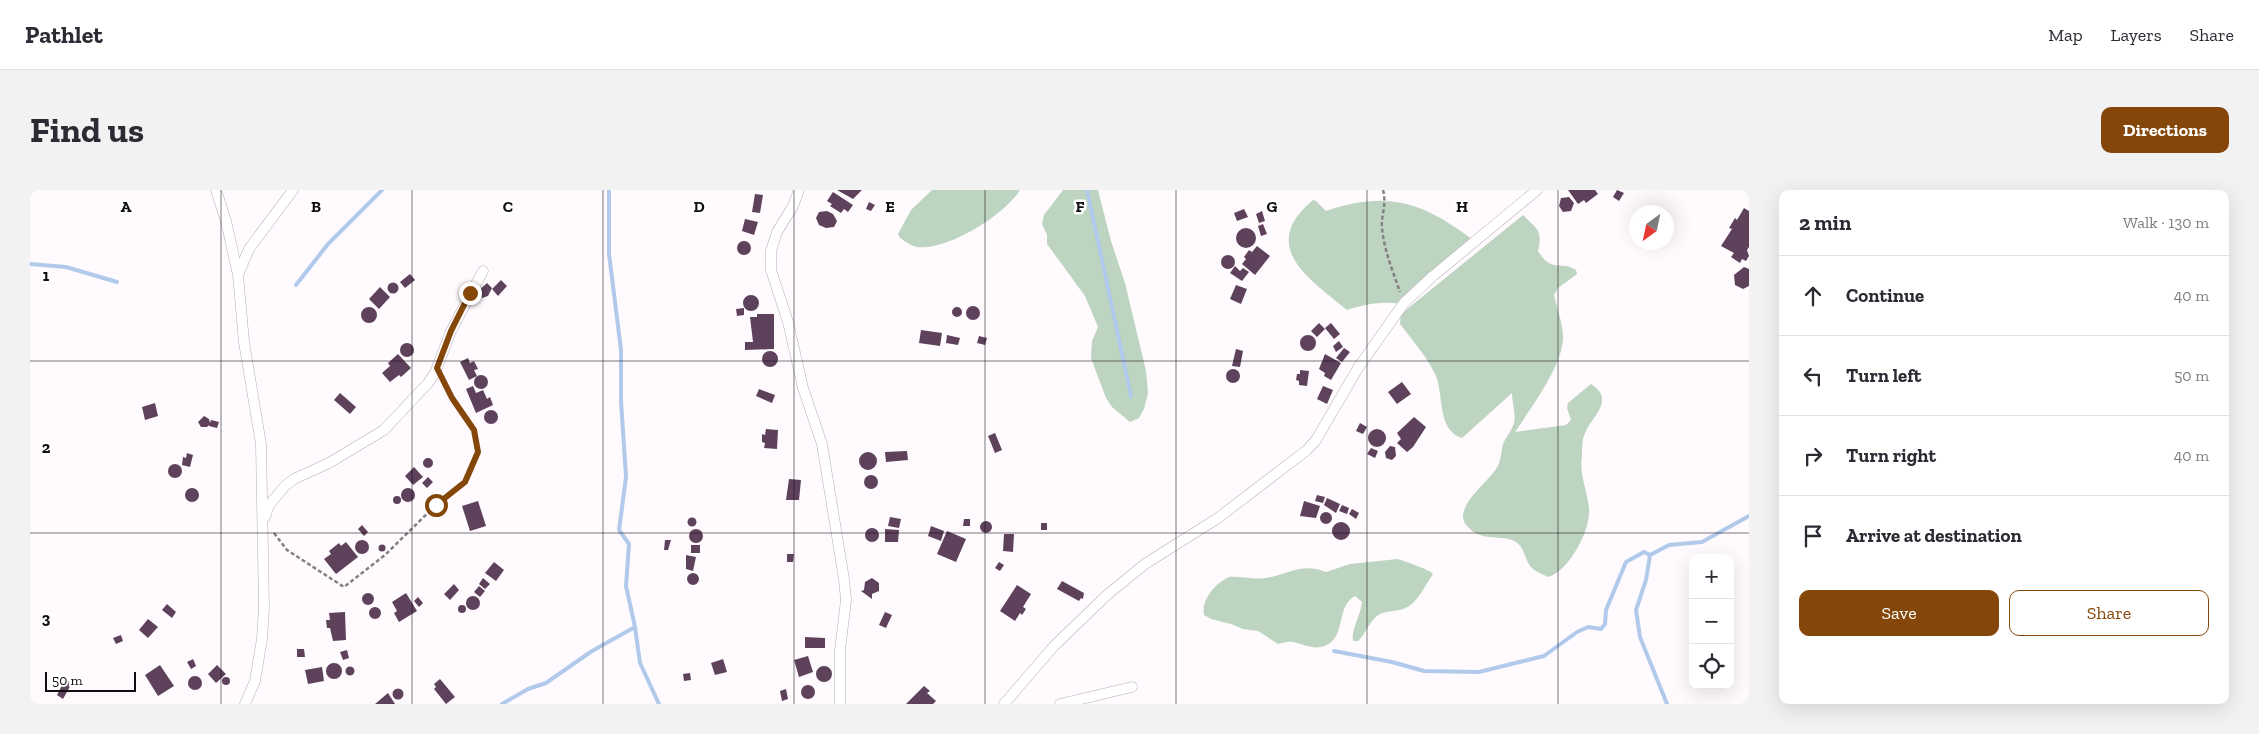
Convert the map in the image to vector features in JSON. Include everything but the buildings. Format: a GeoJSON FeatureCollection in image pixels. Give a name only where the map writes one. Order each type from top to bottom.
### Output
{"type":"FeatureCollection","features":[{"type":"Feature","properties":{"kind":"street"},"geometry":{"type":"LineString","coordinates":[[216,190],[226,221],[238,275],[244,342],[261,444],[264,607],[262,639],[254,680],[245,704]]}},
{"type":"Feature","properties":{"kind":"street"},"geometry":{"type":"LineString","coordinates":[[238,275],[249,249],[293,190]]}},
{"type":"Feature","properties":{"kind":"street"},"geometry":{"type":"LineString","coordinates":[[800,190],[793,206],[777,232],[771,251],[770,270],[788,322],[803,388],[822,444],[844,579],[846,600],[840,650],[840,704]]}},
{"type":"Feature","properties":{"kind":"street"},"geometry":{"type":"LineString","coordinates":[[1004,704],[1054,646],[1106,595],[1145,564],[1218,518],[1307,450],[1316,440],[1358,368],[1404,303],[1433,276],[1537,190]]}},
{"type":"Feature","properties":{"kind":"street"},"geometry":{"type":"LineString","coordinates":[[263,523],[269,506],[285,486],[294,479],[330,462],[384,430],[428,383],[437,368],[451,331],[483,271]]}},
{"type":"Feature","properties":{"kind":"street"},"geometry":{"type":"LineString","coordinates":[[1060,704],[1132,687]]}},
{"type":"Feature","properties":{"kind":"path"},"geometry":{"type":"LineString","coordinates":[[1383,190],[1386,201],[1382,226],[1385,245],[1404,303]]}},
{"type":"Feature","properties":{"kind":"path"},"geometry":{"type":"LineString","coordinates":[[263,523],[287,550],[344,587],[386,556],[436,505],[465,482],[478,452],[474,430],[452,398],[437,368]]}},
{"type":"Feature","properties":{"kind":"green space"},"geometry":{"type":"Polygon","coordinates":[[[932,190],[1020,190],[1002,210],[989,220],[959,237],[929,247],[910,245],[900,238],[898,234],[911,210],[932,190]]]}},
{"type":"Feature","properties":{"kind":"green space"},"geometry":{"type":"Polygon","coordinates":[[[1063,190],[1098,190],[1111,241],[1125,283],[1146,371],[1148,393],[1144,409],[1139,418],[1130,422],[1112,407],[1106,398],[1091,358],[1092,341],[1098,327],[1085,296],[1047,244],[1047,235],[1042,224],[1044,215],[1063,190]]]}},
{"type":"Feature","properties":{"kind":"green space"},"geometry":{"type":"Polygon","coordinates":[[[1313,200],[1326,211],[1368,201],[1404,203],[1438,216],[1473,240],[1401,304],[1374,304],[1347,310],[1305,273],[1295,260],[1289,247],[1290,232],[1297,217],[1313,200]]]}},
{"type":"Feature","properties":{"kind":"green space"},"geometry":{"type":"Polygon","coordinates":[[[1523,215],[1538,230],[1540,238],[1538,251],[1543,258],[1552,264],[1570,267],[1576,270],[1577,274],[1558,288],[1554,295],[1563,340],[1557,363],[1544,388],[1515,432],[1566,425],[1571,420],[1567,408],[1568,403],[1591,384],[1602,396],[1600,408],[1585,433],[1582,444],[1582,476],[1589,508],[1589,517],[1582,538],[1571,558],[1564,567],[1548,577],[1532,568],[1522,548],[1516,542],[1510,539],[1479,535],[1467,526],[1463,519],[1467,504],[1472,496],[1498,467],[1503,444],[1514,423],[1512,393],[1462,438],[1454,434],[1445,420],[1433,369],[1400,324],[1401,314],[1523,215]]]}},
{"type":"Feature","properties":{"kind":"green space"},"geometry":{"type":"Polygon","coordinates":[[[1398,559],[1423,568],[1433,574],[1420,594],[1408,607],[1377,616],[1358,641],[1353,641],[1353,636],[1362,602],[1355,596],[1349,600],[1343,612],[1335,638],[1330,643],[1321,647],[1291,642],[1278,644],[1258,631],[1243,629],[1204,615],[1205,603],[1210,592],[1229,577],[1265,578],[1309,568],[1326,572],[1350,564],[1398,559]]]}},
{"type":"Feature","properties":{"kind":"waterway"},"geometry":{"type":"LineString","coordinates":[[296,285],[328,244],[382,190]]}},
{"type":"Feature","properties":{"kind":"waterway"},"geometry":{"type":"LineString","coordinates":[[609,190],[609,254],[621,350],[621,401],[626,477],[619,530],[629,544],[626,586],[635,627],[640,663],[659,704]]}},
{"type":"Feature","properties":{"kind":"waterway"},"geometry":{"type":"LineString","coordinates":[[1087,190],[1131,396]]}},
{"type":"Feature","properties":{"kind":"waterway"},"geometry":{"type":"LineString","coordinates":[[30,264],[66,267],[117,282]]}},
{"type":"Feature","properties":{"kind":"waterway"},"geometry":{"type":"LineString","coordinates":[[1667,704],[1640,637],[1636,610],[1646,580],[1650,555],[1669,545],[1702,542],[1749,516]]}},
{"type":"Feature","properties":{"kind":"waterway"},"geometry":{"type":"LineString","coordinates":[[1334,651],[1392,662],[1424,671],[1479,672],[1544,656],[1577,632],[1588,627],[1601,629],[1605,624],[1606,610],[1626,562],[1644,552],[1650,555]]}},
{"type":"Feature","properties":{"kind":"waterway"},"geometry":{"type":"LineString","coordinates":[[502,704],[528,689],[546,683],[592,651],[635,627]]}},
{"type":"Feature","properties":{"kind":"route"},"geometry":{"type":"LineString","coordinates":[[436,505],[465,482],[478,452],[474,430],[452,398],[437,368],[451,331],[470,293]]}}]}
